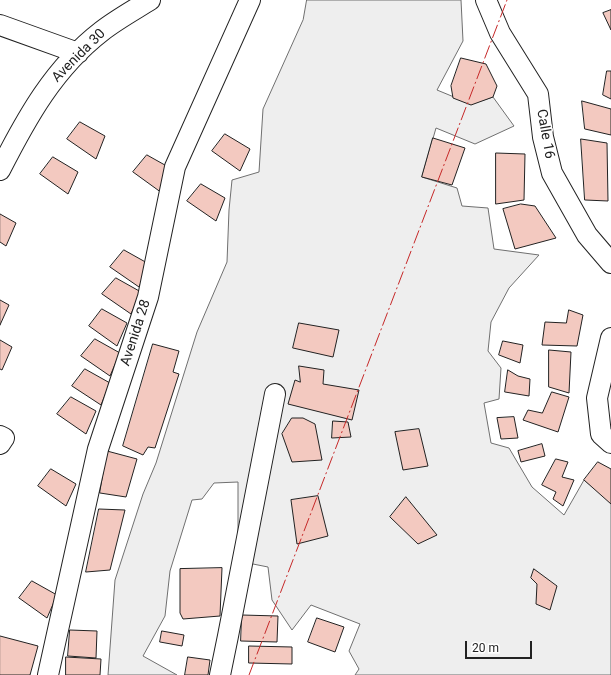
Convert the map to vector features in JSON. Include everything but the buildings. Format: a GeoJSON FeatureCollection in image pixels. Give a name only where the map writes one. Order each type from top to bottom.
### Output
{"type":"FeatureCollection","features":[{"type":"Feature","properties":{"kind":"street","name":"Avenida 30"},"geometry":{"type":"LineString","coordinates":[[1,164],[31,113],[55,77],[102,31],[150,0]]}},
{"type":"Feature","properties":{"kind":"street","name":"Avenida 28"},"geometry":{"type":"LineString","coordinates":[[48,675],[98,449],[148,297],[175,167],[250,0]]}},
{"type":"Feature","properties":{"kind":"street","name":"Calle 16"},"geometry":{"type":"LineString","coordinates":[[486,0],[500,33],[538,94],[543,137],[552,173],[587,235],[611,263]]}},
{"type":"Feature","properties":{"kind":"street"},"geometry":{"type":"LineString","coordinates":[[0,25],[78,53]]}},
{"type":"Feature","properties":{"kind":"street"},"geometry":{"type":"LineString","coordinates":[[611,338],[597,398],[601,434],[611,443]]}},
{"type":"Feature","properties":{"kind":"street"},"geometry":{"type":"LineString","coordinates":[[220,675],[275,394]]}},
{"type":"Feature","properties":{"kind":"shaded area"},"geometry":{"type":"Polygon","coordinates":[[[307,0],[461,0],[463,41],[437,90],[471,104],[493,97],[514,126],[475,144],[436,128],[422,177],[457,188],[462,206],[488,208],[494,249],[539,255],[509,288],[491,322],[488,351],[501,368],[499,399],[484,403],[491,443],[509,448],[532,487],[564,515],[584,480],[611,502],[611,675],[355,675],[359,669],[349,651],[360,624],[311,605],[292,630],[272,600],[268,567],[238,561],[238,482],[214,483],[202,499],[192,500],[170,571],[165,616],[143,656],[177,675],[108,675],[115,580],[143,494],[156,463],[197,332],[227,262],[232,180],[259,172],[263,109],[303,20],[307,0]]]}},
{"type":"Feature","properties":{"kind":"power"},"geometry":{"type":"LineString","coordinates":[[249,675],[507,0]]}}]}
